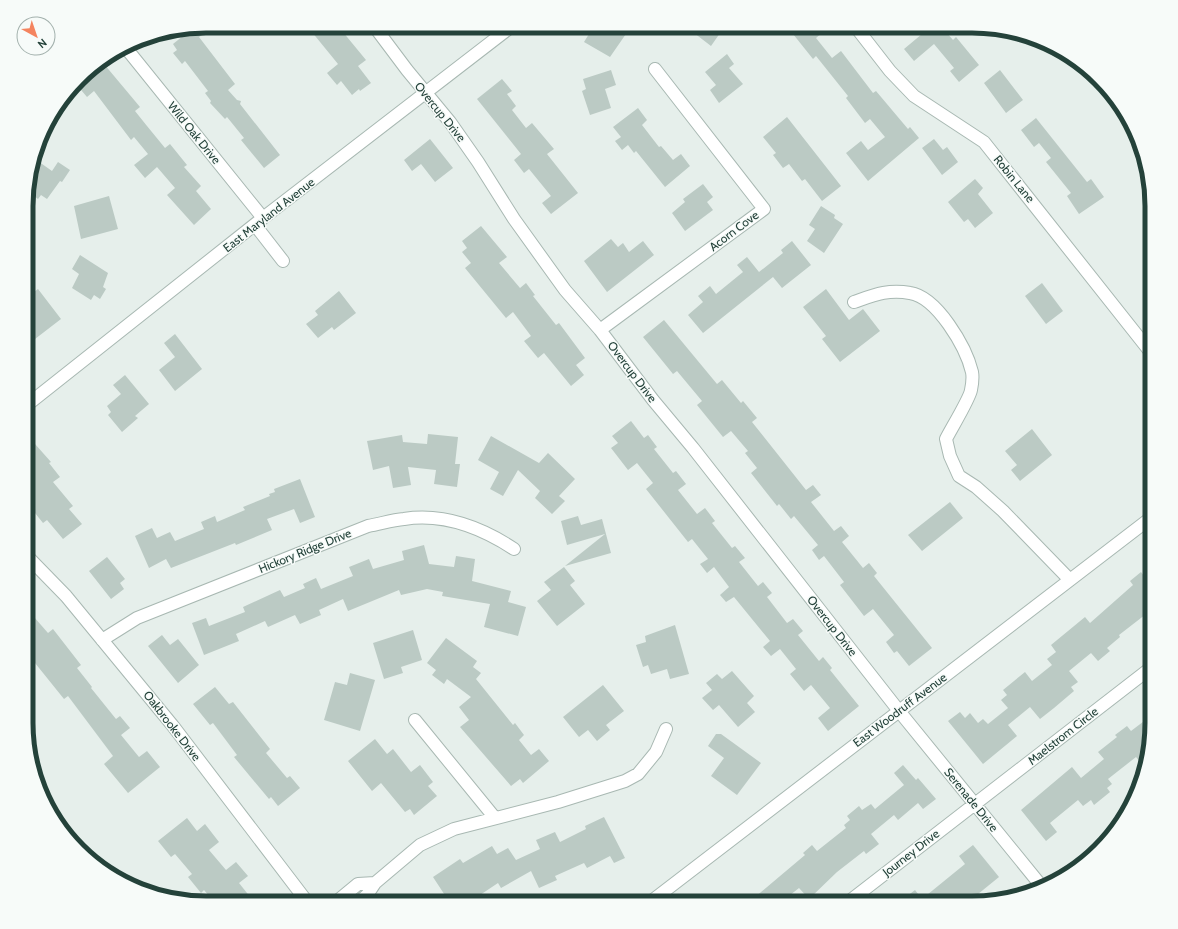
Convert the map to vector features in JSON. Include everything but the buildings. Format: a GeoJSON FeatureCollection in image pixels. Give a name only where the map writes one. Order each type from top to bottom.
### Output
{"type":"FeatureCollection","features":[{"type":"Feature","properties":{"kind":"street","name":"Overcup Drive"},"geometry":{"type":"LineString","coordinates":[[379,33],[478,162],[514,219],[565,290],[600,330],[653,400],[693,448],[899,711]]}},
{"type":"Feature","properties":{"kind":"street","name":"East Maryland Avenue"},"geometry":{"type":"LineString","coordinates":[[33,400],[259,221],[503,33]]}},
{"type":"Feature","properties":{"kind":"street","name":"Robin Lane"},"geometry":{"type":"LineString","coordinates":[[860,33],[890,71],[914,96],[984,142],[1145,345]]}},
{"type":"Feature","properties":{"kind":"street","name":"Wild Oak Drive"},"geometry":{"type":"LineString","coordinates":[[128,51],[259,221],[283,261]]}},
{"type":"Feature","properties":{"kind":"street","name":"Acorn Cove"},"geometry":{"type":"LineString","coordinates":[[600,330],[764,209],[655,69]]}},
{"type":"Feature","properties":{"kind":"street"},"geometry":{"type":"LineString","coordinates":[[854,302],[887,291],[912,293],[929,302],[943,316],[968,359],[973,374],[971,392],[946,439],[950,456],[959,476],[976,487],[1003,511],[1070,580]]}},
{"type":"Feature","properties":{"kind":"street","name":"Hickory Ridge Drive"},"geometry":{"type":"LineString","coordinates":[[102,640],[137,618],[368,526],[405,518],[436,518],[473,527],[492,535],[514,549]]}},
{"type":"Feature","properties":{"kind":"street","name":"East Woodruff Avenue"},"geometry":{"type":"LineString","coordinates":[[658,896],[1145,522]]}},
{"type":"Feature","properties":{"kind":"street","name":"Oakbrooke Drive"},"geometry":{"type":"LineString","coordinates":[[33,562],[66,596],[173,726],[303,896]]}},
{"type":"Feature","properties":{"kind":"street","name":"Maelstrom Circle"},"geometry":{"type":"LineString","coordinates":[[974,804],[1145,672]]}},
{"type":"Feature","properties":{"kind":"street","name":"Serenade Drive"},"geometry":{"type":"LineString","coordinates":[[899,711],[1039,883]]}},
{"type":"Feature","properties":{"kind":"street"},"geometry":{"type":"LineString","coordinates":[[415,720],[495,818]]}},
{"type":"Feature","properties":{"kind":"street"},"geometry":{"type":"LineString","coordinates":[[366,896],[375,883],[420,845],[454,828],[558,802],[625,780],[638,774],[647,765],[656,752],[666,730]]}},
{"type":"Feature","properties":{"kind":"street","name":"Journey Drive"},"geometry":{"type":"LineString","coordinates":[[856,896],[974,804]]}},
{"type":"Feature","properties":{"kind":"street"},"geometry":{"type":"LineString","coordinates":[[344,896],[358,884],[375,883]]}},
{"type":"Feature","properties":{"kind":"street"},"geometry":{"type":"LineString","coordinates":[[352,889],[356,896]]}}]}
